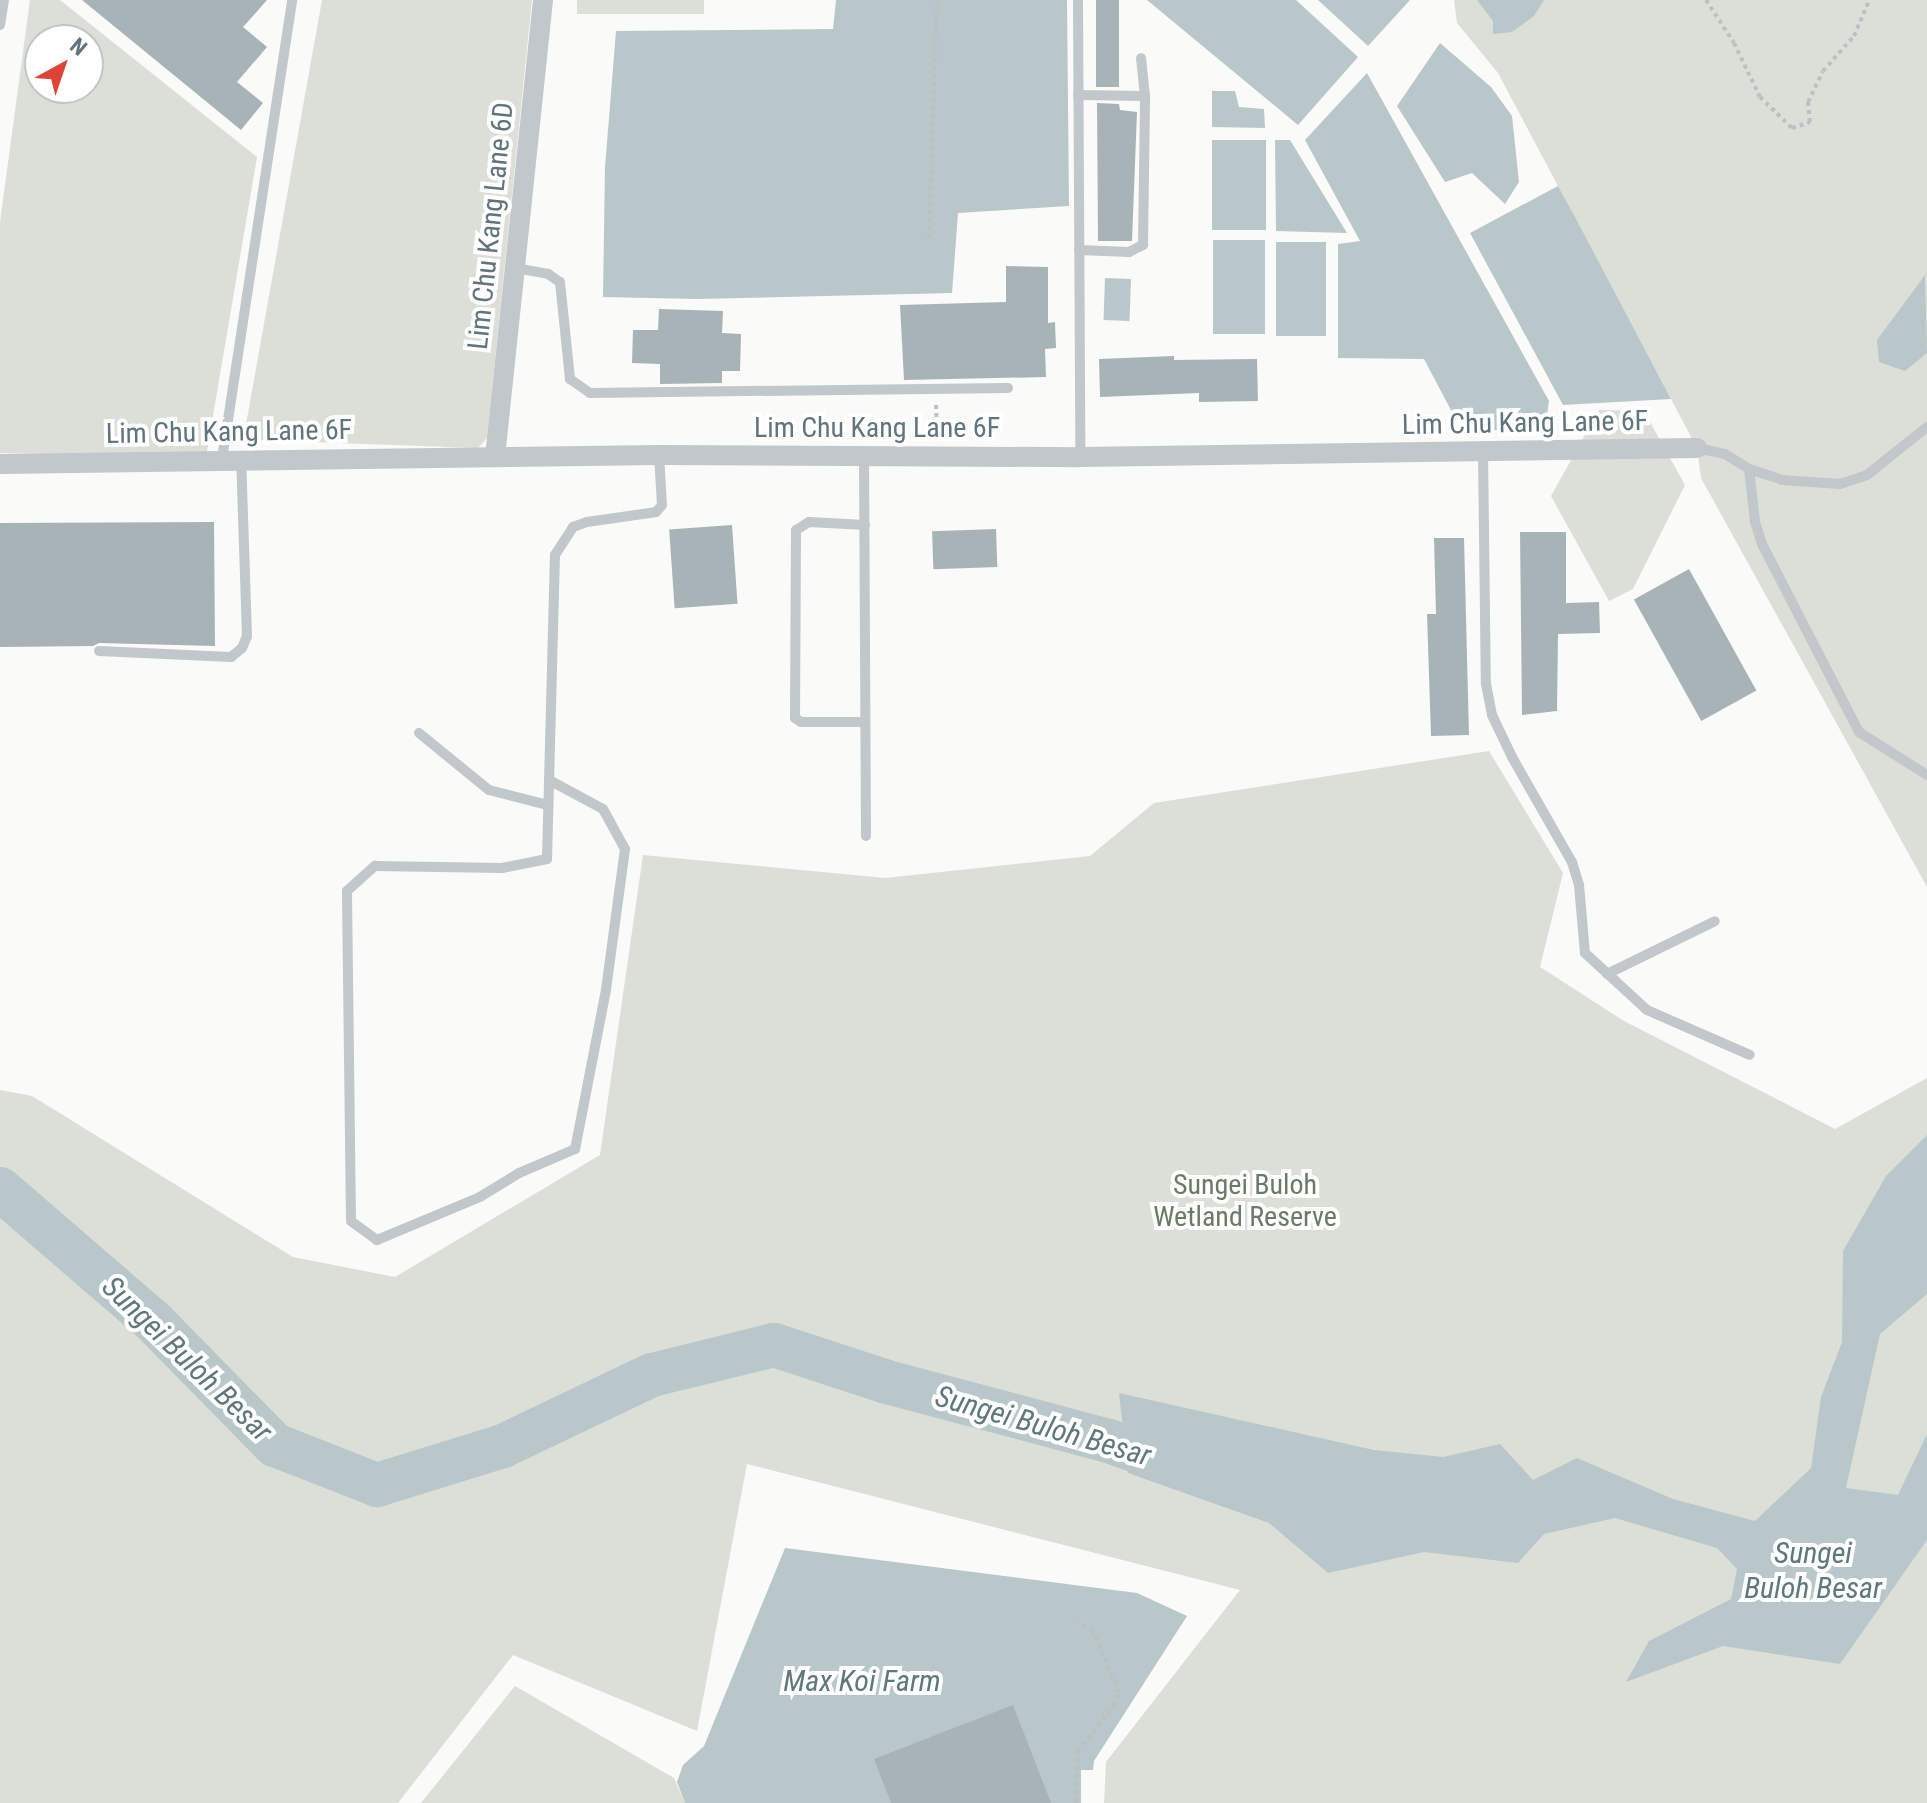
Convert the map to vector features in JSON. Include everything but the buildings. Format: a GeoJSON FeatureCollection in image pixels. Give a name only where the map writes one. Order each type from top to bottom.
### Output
{"type":"FeatureCollection","features":[{"type":"Feature","properties":{"kind":"street","name":"Lim Chu Kang Lane 6D"},"geometry":{"type":"LineString","coordinates":[[495,457],[543,0]]}},
{"type":"Feature","properties":{"kind":"street","name":"Lim Chu Kang Lane 6F"},"geometry":{"type":"LineString","coordinates":[[0,464],[659,455],[1080,457],[1697,448]]}},
{"type":"Feature","properties":{"kind":"lane"},"geometry":{"type":"LineString","coordinates":[[0,25],[4,0]]}},
{"type":"Feature","properties":{"kind":"lane"},"geometry":{"type":"LineString","coordinates":[[99,651],[231,657],[242,648],[247,636],[231,459],[292,0]]}},
{"type":"Feature","properties":{"kind":"lane"},"geometry":{"type":"LineString","coordinates":[[1078,0],[1080,457]]}},
{"type":"Feature","properties":{"kind":"lane"},"geometry":{"type":"LineString","coordinates":[[1079,250],[1129,252],[1143,245],[1145,96],[1141,58]]}},
{"type":"Feature","properties":{"kind":"lane"},"geometry":{"type":"LineString","coordinates":[[1078,95],[1145,96]]}},
{"type":"Feature","properties":{"kind":"lane"},"geometry":{"type":"LineString","coordinates":[[515,268],[548,274],[560,282],[570,379],[590,393],[1008,388]]}},
{"type":"Feature","properties":{"kind":"lane","name":"Lim Chu Kang Lane 6F"},"geometry":{"type":"LineString","coordinates":[[1697,448],[1725,454],[1749,469],[1782,480],[1840,484],[1867,475],[1927,427]]}},
{"type":"Feature","properties":{"kind":"lane"},"geometry":{"type":"LineString","coordinates":[[1483,451],[1486,684],[1492,715],[1512,757],[1572,862],[1579,885],[1585,953],[1647,1010],[1750,1055]]}},
{"type":"Feature","properties":{"kind":"lane"},"geometry":{"type":"LineString","coordinates":[[549,780],[603,809],[625,849],[606,990],[575,1149],[519,1173],[480,1197],[377,1240],[351,1221],[347,891],[375,866],[502,868],[547,859],[548,805],[555,555],[573,527],[587,522],[656,512],[662,505],[659,455]]}},
{"type":"Feature","properties":{"kind":"lane"},"geometry":{"type":"LineString","coordinates":[[864,456],[866,836]]}},
{"type":"Feature","properties":{"kind":"lane"},"geometry":{"type":"LineString","coordinates":[[1749,469],[1755,522],[1763,546],[1859,732],[1927,775]]}},
{"type":"Feature","properties":{"kind":"lane"},"geometry":{"type":"LineString","coordinates":[[865,525],[809,522],[796,530],[795,718],[801,722],[865,722]]}},
{"type":"Feature","properties":{"kind":"lane"},"geometry":{"type":"LineString","coordinates":[[419,733],[489,790],[548,805]]}},
{"type":"Feature","properties":{"kind":"lane"},"geometry":{"type":"LineString","coordinates":[[1607,974],[1715,921]]}},
{"type":"Feature","properties":{"kind":"path"},"geometry":{"type":"LineString","coordinates":[[929,239],[937,0]]}},
{"type":"Feature","properties":{"kind":"path"},"geometry":{"type":"LineString","coordinates":[[1706,0],[1734,43],[1760,97],[1792,128],[1810,122],[1808,102],[1823,71],[1854,36],[1869,0]]}},
{"type":"Feature","properties":{"kind":"path"},"geometry":{"type":"LineString","coordinates":[[936,405],[937,457]]}},
{"type":"Feature","properties":{"kind":"path"},"geometry":{"type":"LineString","coordinates":[[1076,1803],[1078,1751],[1113,1706],[1119,1692],[1093,1631],[1077,1622]]}},
{"type":"Feature","properties":{"kind":"green space"},"geometry":{"type":"Polygon","coordinates":[[[30,0],[60,0],[90,24],[27,24],[30,0]]]}},
{"type":"Feature","properties":{"kind":"green space"},"geometry":{"type":"Polygon","coordinates":[[[322,0],[532,0],[487,438],[478,448],[254,440],[245,430],[322,0]]]}},
{"type":"Feature","properties":{"kind":"green space"},"geometry":{"type":"Polygon","coordinates":[[[577,0],[704,0],[704,14],[577,14],[577,0]]]}},
{"type":"Feature","properties":{"kind":"green space"},"geometry":{"type":"Polygon","coordinates":[[[1454,0],[1927,0],[1927,887],[1701,478],[1697,448],[1498,73],[1457,23],[1454,0]]]}},
{"type":"Feature","properties":{"kind":"green space"},"geometry":{"type":"Polygon","coordinates":[[[104,35],[257,157],[206,457],[0,453],[0,222],[24,44],[24,104],[104,104],[104,35]]]}},
{"type":"Feature","properties":{"kind":"green space"},"geometry":{"type":"Polygon","coordinates":[[[1599,410],[1644,411],[1685,485],[1633,589],[1609,601],[1551,496],[1599,410]]]}},
{"type":"Feature","properties":{"kind":"green space","name":"Sungei Buloh Wetland Reserve"},"geometry":{"type":"Polygon","coordinates":[[[1489,751],[1563,873],[1540,967],[1624,1021],[1835,1129],[1927,1078],[1927,1803],[1104,1803],[1106,1762],[1240,1590],[747,1464],[697,1731],[513,1655],[398,1803],[0,1803],[0,1090],[32,1096],[293,1257],[395,1277],[600,1155],[643,855],[885,878],[1090,856],[1154,803],[1489,751]]]}},
{"type":"Feature","properties":{"kind":"green space"},"geometry":{"type":"Polygon","coordinates":[[[515,1686],[674,1778],[685,1803],[421,1803],[515,1686]]]}},
{"type":"Feature","properties":{"kind":"water"},"geometry":{"type":"Polygon","coordinates":[[[836,0],[1067,0],[1069,206],[958,213],[952,293],[698,299],[603,297],[605,167],[616,31],[833,29],[836,0]]]}},
{"type":"Feature","properties":{"kind":"water"},"geometry":{"type":"Polygon","coordinates":[[[1147,0],[1296,0],[1358,57],[1298,125],[1147,0]]]}},
{"type":"Feature","properties":{"kind":"water"},"geometry":{"type":"Polygon","coordinates":[[[1318,0],[1410,0],[1368,46],[1318,0]]]}},
{"type":"Feature","properties":{"kind":"water"},"geometry":{"type":"Polygon","coordinates":[[[1477,0],[1544,0],[1534,16],[1512,32],[1493,34],[1493,21],[1477,0]]]}},
{"type":"Feature","properties":{"kind":"water"},"geometry":{"type":"Polygon","coordinates":[[[1440,43],[1491,87],[1512,116],[1519,182],[1505,204],[1472,173],[1445,182],[1397,106],[1440,43]]]}},
{"type":"Feature","properties":{"kind":"water"},"geometry":{"type":"Polygon","coordinates":[[[1367,73],[1549,401],[1545,429],[1462,431],[1424,359],[1338,358],[1338,244],[1360,241],[1305,140],[1367,73]]]}},
{"type":"Feature","properties":{"kind":"water"},"geometry":{"type":"Polygon","coordinates":[[[1212,91],[1235,91],[1239,107],[1264,109],[1265,128],[1212,127],[1212,91]]]}},
{"type":"Feature","properties":{"kind":"water"},"geometry":{"type":"Polygon","coordinates":[[[1212,140],[1266,140],[1266,230],[1212,230],[1212,140]]]}},
{"type":"Feature","properties":{"kind":"water"},"geometry":{"type":"Polygon","coordinates":[[[1275,140],[1290,140],[1347,233],[1276,231],[1275,140]]]}},
{"type":"Feature","properties":{"kind":"water"},"geometry":{"type":"Polygon","coordinates":[[[1558,186],[1671,399],[1563,405],[1470,233],[1558,186]]]}},
{"type":"Feature","properties":{"kind":"water"},"geometry":{"type":"Polygon","coordinates":[[[1213,240],[1265,240],[1265,334],[1213,334],[1213,240]]]}},
{"type":"Feature","properties":{"kind":"water"},"geometry":{"type":"Polygon","coordinates":[[[1276,242],[1326,242],[1326,336],[1276,336],[1276,242]]]}},
{"type":"Feature","properties":{"kind":"water"},"geometry":{"type":"Polygon","coordinates":[[[1925,275],[1927,353],[1905,371],[1879,362],[1877,340],[1925,275]]]}},
{"type":"Feature","properties":{"kind":"water"},"geometry":{"type":"Polygon","coordinates":[[[1105,278],[1131,279],[1130,321],[1104,320],[1105,278]]]}},
{"type":"Feature","properties":{"kind":"water","name":"Sungei Buloh Besar"},"geometry":{"type":"Polygon","coordinates":[[[1927,1135],[1927,1294],[1880,1334],[1846,1488],[1898,1495],[1927,1434],[1927,1540],[1840,1664],[1723,1646],[1626,1682],[1649,1641],[1731,1599],[1737,1569],[1717,1548],[1615,1518],[1544,1534],[1518,1563],[1424,1552],[1328,1573],[1269,1523],[1128,1473],[1119,1393],[1374,1450],[1443,1457],[1500,1444],[1533,1480],[1577,1458],[1673,1499],[1755,1521],[1811,1468],[1821,1397],[1842,1342],[1843,1251],[1886,1176],[1927,1135]]]}},
{"type":"Feature","properties":{"kind":"water","name":"Max Koi Farm"},"geometry":{"type":"Polygon","coordinates":[[[785,1548],[1137,1593],[1187,1616],[1094,1761],[1093,1770],[1081,1770],[1081,1803],[685,1803],[677,1782],[683,1765],[704,1746],[785,1548]]]}},
{"type":"Feature","properties":{"kind":"waterway","name":"Sungei Buloh Besar"},"geometry":{"type":"LineString","coordinates":[[0,1189],[154,1322],[275,1445],[377,1485],[503,1446],[652,1375],[774,1345],[887,1382],[1109,1441],[1181,1467]]}}]}
